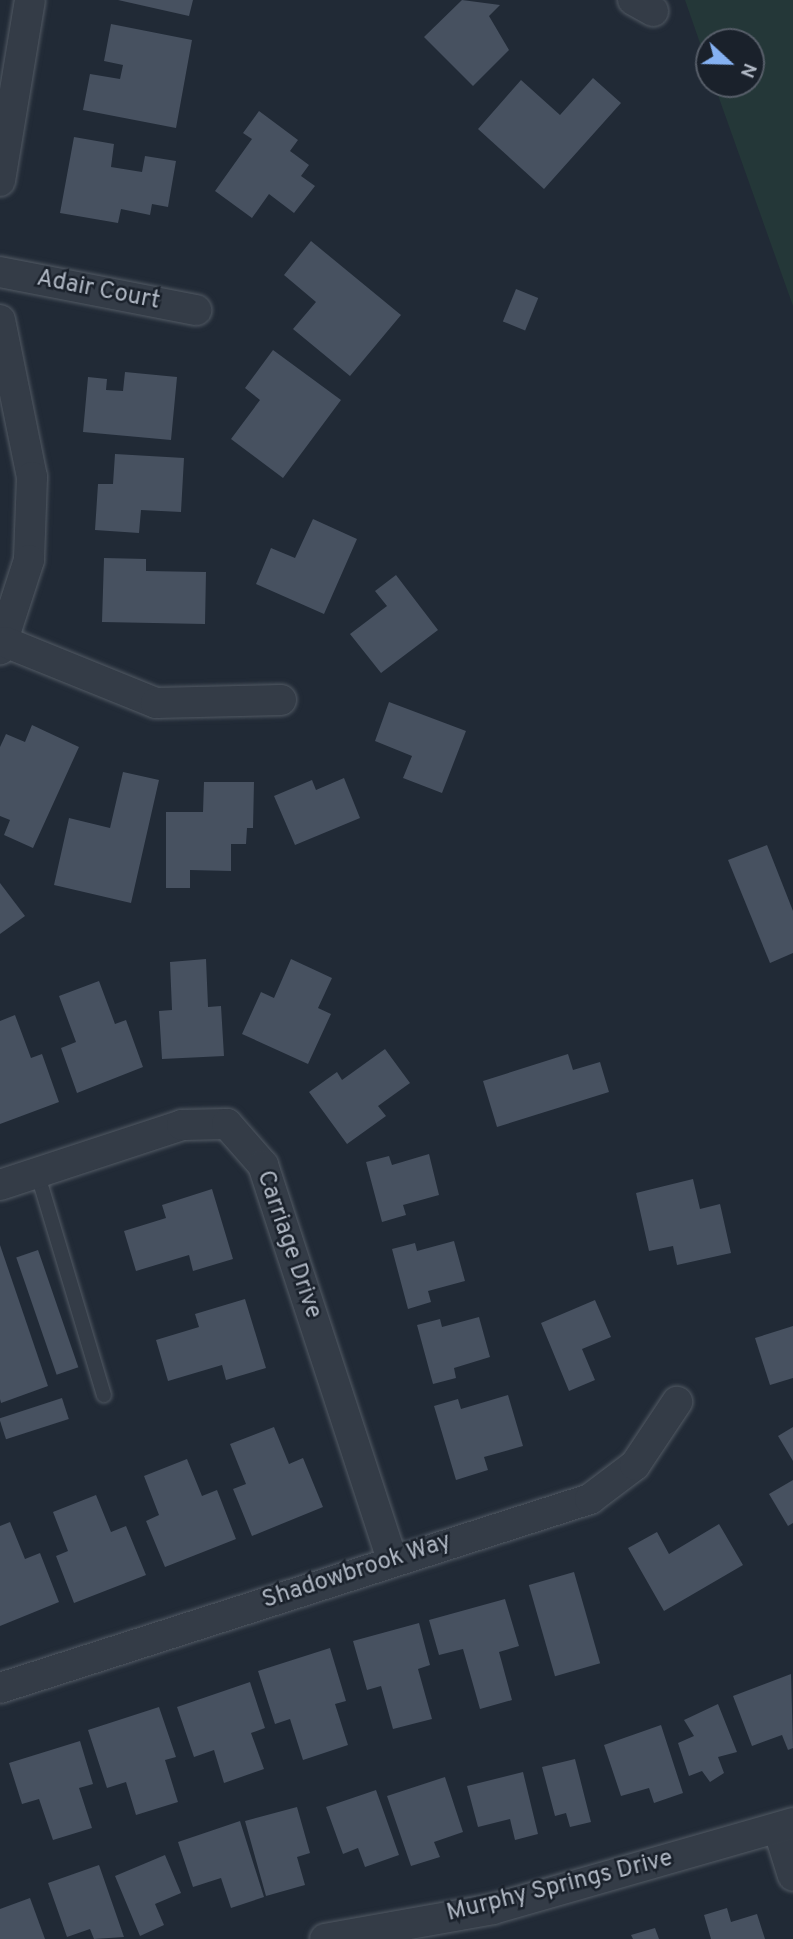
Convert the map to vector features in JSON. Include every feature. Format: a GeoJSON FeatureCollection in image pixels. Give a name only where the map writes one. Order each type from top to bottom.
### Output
{"type":"FeatureCollection","features":[{"type":"Feature","properties":{"kind":"street"},"geometry":{"type":"LineString","coordinates":[[0,181],[30,0]]}},
{"type":"Feature","properties":{"kind":"street","name":"Adair Court"},"geometry":{"type":"LineString","coordinates":[[0,272],[196,310]]}},
{"type":"Feature","properties":{"kind":"street"},"geometry":{"type":"LineString","coordinates":[[0,320],[32,477],[30,560],[2,645],[156,703],[281,700]]}},
{"type":"Feature","properties":{"kind":"street","name":"Carriage Drive"},"geometry":{"type":"LineString","coordinates":[[0,1185],[182,1125],[227,1124],[263,1165],[392,1560]]}},
{"type":"Feature","properties":{"kind":"street","name":"Shadowbrook Way"},"geometry":{"type":"LineString","coordinates":[[0,1688],[392,1560],[590,1499],[635,1465],[677,1402]]}},
{"type":"Feature","properties":{"kind":"street"},"geometry":{"type":"LineString","coordinates":[[785,1826],[793,1876]]}},
{"type":"Feature","properties":{"kind":"street","name":"Murphy Springs Drive"},"geometry":{"type":"LineString","coordinates":[[325,1939],[493,1909],[785,1826]]}},
{"type":"Feature","properties":{"kind":"lane"},"geometry":{"type":"LineString","coordinates":[[37,1172],[104,1395]]}},
{"type":"Feature","properties":{"kind":"shaded area"},"geometry":{"type":"Polygon","coordinates":[[[685,0],[793,0],[793,306],[719,98],[765,98],[765,28],[695,29],[685,0]]]}},
{"type":"Feature","properties":{"kind":"building"},"geometry":{"type":"Polygon","coordinates":[[[118,0],[193,0],[189,16],[118,0]]]}},
{"type":"Feature","properties":{"kind":"building"},"geometry":{"type":"Polygon","coordinates":[[[462,0],[500,5],[489,16],[509,50],[473,86],[424,37],[462,0]]]}},
{"type":"Feature","properties":{"kind":"building"},"geometry":{"type":"Polygon","coordinates":[[[111,24],[192,40],[176,128],[83,110],[90,74],[120,79],[123,65],[104,61],[111,24]]]}},
{"type":"Feature","properties":{"kind":"building"},"geometry":{"type":"Polygon","coordinates":[[[593,78],[621,103],[544,189],[478,129],[521,80],[560,115],[593,78]]]}},
{"type":"Feature","properties":{"kind":"building"},"geometry":{"type":"Polygon","coordinates":[[[259,111],[298,140],[290,151],[309,165],[301,176],[315,186],[294,213],[269,194],[252,218],[215,191],[252,139],[243,133],[259,111]]]}},
{"type":"Feature","properties":{"kind":"building"},"geometry":{"type":"Polygon","coordinates":[[[74,137],[114,144],[111,167],[142,172],[145,156],[176,161],[168,207],[152,204],[150,215],[121,209],[118,223],[60,213],[74,137]]]}},
{"type":"Feature","properties":{"kind":"building"},"geometry":{"type":"Polygon","coordinates":[[[311,241],[401,315],[350,376],[293,329],[316,302],[284,275],[311,241]]]}},
{"type":"Feature","properties":{"kind":"building"},"geometry":{"type":"Polygon","coordinates":[[[516,289],[538,298],[525,330],[503,321],[516,289]]]}},
{"type":"Feature","properties":{"kind":"building"},"geometry":{"type":"Polygon","coordinates":[[[273,350],[341,400],[283,478],[231,439],[260,400],[245,388],[273,350]]]}},
{"type":"Feature","properties":{"kind":"building"},"geometry":{"type":"Polygon","coordinates":[[[125,372],[177,377],[171,440],[83,432],[88,377],[107,379],[106,390],[123,391],[125,372]]]}},
{"type":"Feature","properties":{"kind":"building"},"geometry":{"type":"Polygon","coordinates":[[[115,454],[184,458],[181,512],[141,510],[139,533],[95,530],[98,484],[113,484],[115,454]]]}},
{"type":"Feature","properties":{"kind":"building"},"geometry":{"type":"Polygon","coordinates":[[[313,519],[357,539],[324,614],[256,584],[271,548],[295,558],[313,519]]]}},
{"type":"Feature","properties":{"kind":"building"},"geometry":{"type":"Polygon","coordinates":[[[104,558],[146,559],[146,571],[206,572],[205,624],[102,622],[104,558]]]}},
{"type":"Feature","properties":{"kind":"building"},"geometry":{"type":"Polygon","coordinates":[[[396,575],[438,630],[381,673],[350,634],[387,606],[375,591],[396,575]]]}},
{"type":"Feature","properties":{"kind":"building"},"geometry":{"type":"Polygon","coordinates":[[[389,702],[466,731],[442,793],[403,778],[412,756],[375,741],[389,702]]]}},
{"type":"Feature","properties":{"kind":"building"},"geometry":{"type":"Polygon","coordinates":[[[32,725],[79,747],[33,848],[4,835],[10,820],[0,816],[0,747],[6,734],[25,742],[32,725]]]}},
{"type":"Feature","properties":{"kind":"building"},"geometry":{"type":"Polygon","coordinates":[[[123,772],[159,780],[131,903],[54,885],[69,818],[110,828],[123,772]]]}},
{"type":"Feature","properties":{"kind":"building"},"geometry":{"type":"Polygon","coordinates":[[[344,778],[360,818],[295,845],[274,796],[312,780],[316,790],[344,778]]]}},
{"type":"Feature","properties":{"kind":"building"},"geometry":{"type":"Polygon","coordinates":[[[204,782],[254,782],[253,828],[247,828],[246,844],[231,844],[231,871],[190,870],[190,888],[166,888],[166,812],[203,812],[204,782]]]}},
{"type":"Feature","properties":{"kind":"building"},"geometry":{"type":"Polygon","coordinates":[[[767,845],[793,911],[793,953],[770,963],[728,860],[767,845]]]}},
{"type":"Feature","properties":{"kind":"building"},"geometry":{"type":"Polygon","coordinates":[[[0,883],[25,916],[0,934],[0,883]]]}},
{"type":"Feature","properties":{"kind":"building"},"geometry":{"type":"Polygon","coordinates":[[[206,959],[208,1007],[221,1006],[224,1056],[162,1059],[159,1011],[172,1010],[170,962],[206,959]]]}},
{"type":"Feature","properties":{"kind":"building"},"geometry":{"type":"Polygon","coordinates":[[[291,959],[332,978],[318,1008],[331,1014],[308,1064],[242,1034],[261,992],[274,998],[291,959]]]}},
{"type":"Feature","properties":{"kind":"building"},"geometry":{"type":"Polygon","coordinates":[[[99,981],[115,1024],[126,1020],[143,1067],[77,1093],[61,1048],[76,1042],[59,996],[99,981]]]}},
{"type":"Feature","properties":{"kind":"building"},"geometry":{"type":"Polygon","coordinates":[[[15,1015],[31,1058],[42,1054],[59,1102],[0,1124],[0,1021],[15,1015]]]}},
{"type":"Feature","properties":{"kind":"building"},"geometry":{"type":"Polygon","coordinates":[[[385,1049],[410,1083],[378,1106],[386,1116],[347,1144],[309,1092],[337,1072],[342,1080],[385,1049]]]}},
{"type":"Feature","properties":{"kind":"building"},"geometry":{"type":"Polygon","coordinates":[[[568,1054],[573,1070],[600,1062],[609,1092],[497,1127],[483,1081],[568,1054]]]}},
{"type":"Feature","properties":{"kind":"building"},"geometry":{"type":"Polygon","coordinates":[[[429,1154],[439,1195],[403,1205],[406,1215],[382,1222],[366,1162],[389,1156],[392,1165],[429,1154]]]}},
{"type":"Feature","properties":{"kind":"building"},"geometry":{"type":"Polygon","coordinates":[[[693,1179],[700,1209],[720,1204],[731,1253],[677,1265],[673,1246],[649,1251],[636,1193],[693,1179]]]}},
{"type":"Feature","properties":{"kind":"building"},"geometry":{"type":"Polygon","coordinates":[[[212,1189],[233,1259],[193,1271],[189,1255],[136,1271],[124,1231],[166,1218],[162,1205],[212,1189]]]}},
{"type":"Feature","properties":{"kind":"building"},"geometry":{"type":"Polygon","coordinates":[[[454,1241],[465,1281],[428,1291],[431,1302],[408,1309],[392,1249],[415,1243],[417,1251],[454,1241]]]}},
{"type":"Feature","properties":{"kind":"building"},"geometry":{"type":"Polygon","coordinates":[[[0,1245],[48,1386],[1,1403],[0,1399],[0,1245]]]}},
{"type":"Feature","properties":{"kind":"building"},"geometry":{"type":"Polygon","coordinates":[[[38,1250],[78,1367],[57,1375],[16,1257],[38,1250]]]}},
{"type":"Feature","properties":{"kind":"building"},"geometry":{"type":"Polygon","coordinates":[[[245,1299],[266,1368],[226,1380],[222,1365],[168,1381],[156,1340],[199,1327],[195,1314],[245,1299]]]}},
{"type":"Feature","properties":{"kind":"building"},"geometry":{"type":"Polygon","coordinates":[[[595,1300],[611,1337],[582,1349],[595,1380],[569,1391],[541,1323],[595,1300]]]}},
{"type":"Feature","properties":{"kind":"building"},"geometry":{"type":"Polygon","coordinates":[[[479,1317],[490,1357],[454,1368],[456,1378],[433,1384],[417,1325],[440,1319],[442,1327],[479,1317]]]}},
{"type":"Feature","properties":{"kind":"building"},"geometry":{"type":"Polygon","coordinates":[[[793,1326],[793,1378],[770,1385],[755,1338],[793,1326]]]}},
{"type":"Feature","properties":{"kind":"building"},"geometry":{"type":"Polygon","coordinates":[[[508,1395],[523,1446],[484,1457],[488,1470],[456,1480],[434,1406],[458,1399],[461,1409],[508,1395]]]}},
{"type":"Feature","properties":{"kind":"building"},"geometry":{"type":"Polygon","coordinates":[[[62,1398],[69,1419],[6,1439],[0,1418],[62,1398]]]}},
{"type":"Feature","properties":{"kind":"building"},"geometry":{"type":"Polygon","coordinates":[[[274,1427],[289,1464],[303,1458],[323,1507],[252,1536],[233,1489],[246,1484],[230,1444],[274,1427]]]}},
{"type":"Feature","properties":{"kind":"building"},"geometry":{"type":"Polygon","coordinates":[[[793,1427],[793,1461],[778,1436],[793,1427]]]}},
{"type":"Feature","properties":{"kind":"building"},"geometry":{"type":"Polygon","coordinates":[[[187,1459],[202,1496],[217,1490],[236,1539],[165,1567],[146,1521],[159,1515],[144,1476],[187,1459]]]}},
{"type":"Feature","properties":{"kind":"building"},"geometry":{"type":"Polygon","coordinates":[[[793,1480],[793,1523],[788,1526],[769,1494],[793,1480]]]}},
{"type":"Feature","properties":{"kind":"building"},"geometry":{"type":"Polygon","coordinates":[[[96,1495],[111,1532],[126,1526],[146,1575],[74,1603],[56,1556],[68,1551],[53,1512],[96,1495]]]}},
{"type":"Feature","properties":{"kind":"building"},"geometry":{"type":"Polygon","coordinates":[[[10,1522],[25,1559],[40,1553],[59,1602],[0,1626],[0,1526],[10,1522]]]}},
{"type":"Feature","properties":{"kind":"building"},"geometry":{"type":"Polygon","coordinates":[[[719,1524],[743,1565],[664,1611],[628,1548],[657,1532],[669,1554],[719,1524]]]}},
{"type":"Feature","properties":{"kind":"building"},"geometry":{"type":"Polygon","coordinates":[[[574,1572],[600,1663],[555,1676],[529,1585],[574,1572]]]}},
{"type":"Feature","properties":{"kind":"building"},"geometry":{"type":"Polygon","coordinates":[[[505,1599],[519,1646],[499,1652],[512,1700],[480,1709],[463,1649],[439,1655],[429,1620],[505,1599]]]}},
{"type":"Feature","properties":{"kind":"building"},"geometry":{"type":"Polygon","coordinates":[[[419,1623],[430,1665],[418,1669],[432,1719],[393,1729],[381,1686],[367,1690],[353,1641],[419,1623]]]}},
{"type":"Feature","properties":{"kind":"building"},"geometry":{"type":"Polygon","coordinates":[[[330,1648],[346,1701],[335,1704],[348,1745],[303,1760],[290,1719],[275,1724],[258,1671],[330,1648]]]}},
{"type":"Feature","properties":{"kind":"building"},"geometry":{"type":"Polygon","coordinates":[[[791,1674],[793,1748],[788,1750],[782,1735],[752,1746],[733,1696],[791,1674]]]}},
{"type":"Feature","properties":{"kind":"building"},"geometry":{"type":"Polygon","coordinates":[[[250,1682],[265,1728],[251,1733],[264,1769],[224,1783],[214,1750],[194,1757],[177,1707],[250,1682]]]}},
{"type":"Feature","properties":{"kind":"building"},"geometry":{"type":"Polygon","coordinates":[[[718,1704],[737,1752],[718,1757],[724,1773],[710,1782],[702,1771],[689,1776],[678,1743],[694,1736],[684,1720],[718,1704]]]}},
{"type":"Feature","properties":{"kind":"building"},"geometry":{"type":"Polygon","coordinates":[[[159,1707],[176,1757],[165,1760],[178,1802],[136,1815],[126,1782],[107,1788],[88,1730],[159,1707]]]}},
{"type":"Feature","properties":{"kind":"building"},"geometry":{"type":"Polygon","coordinates":[[[661,1725],[683,1793],[654,1803],[649,1788],[621,1796],[604,1745],[661,1725]]]}},
{"type":"Feature","properties":{"kind":"building"},"geometry":{"type":"Polygon","coordinates":[[[80,1741],[93,1784],[79,1788],[92,1828],[53,1840],[39,1799],[22,1804],[9,1763],[80,1741]]]}},
{"type":"Feature","properties":{"kind":"building"},"geometry":{"type":"Polygon","coordinates":[[[575,1759],[591,1822],[570,1827],[566,1813],[555,1816],[542,1767],[575,1759]]]}},
{"type":"Feature","properties":{"kind":"building"},"geometry":{"type":"Polygon","coordinates":[[[523,1772],[538,1834],[515,1840],[510,1819],[478,1827],[467,1786],[523,1772]]]}},
{"type":"Feature","properties":{"kind":"building"},"geometry":{"type":"Polygon","coordinates":[[[445,1777],[463,1832],[434,1842],[440,1857],[411,1866],[387,1796],[445,1777]]]}},
{"type":"Feature","properties":{"kind":"building"},"geometry":{"type":"Polygon","coordinates":[[[376,1790],[399,1855],[365,1867],[358,1848],[343,1854],[326,1807],[376,1790]]]}},
{"type":"Feature","properties":{"kind":"building"},"geometry":{"type":"Polygon","coordinates":[[[297,1807],[310,1853],[297,1857],[305,1885],[266,1896],[245,1821],[297,1807]]]}},
{"type":"Feature","properties":{"kind":"building"},"geometry":{"type":"Polygon","coordinates":[[[240,1821],[264,1897],[231,1908],[221,1878],[193,1887],[178,1842],[240,1821]]]}},
{"type":"Feature","properties":{"kind":"building"},"geometry":{"type":"Polygon","coordinates":[[[165,1855],[181,1893],[155,1904],[164,1925],[140,1936],[115,1876],[165,1855]]]}},
{"type":"Feature","properties":{"kind":"building"},"geometry":{"type":"Polygon","coordinates":[[[99,1865],[124,1937],[94,1939],[90,1929],[67,1937],[48,1883],[99,1865]]]}},
{"type":"Feature","properties":{"kind":"building"},"geometry":{"type":"Polygon","coordinates":[[[30,1898],[45,1939],[0,1939],[0,1909],[30,1898]]]}},
{"type":"Feature","properties":{"kind":"building"},"geometry":{"type":"Polygon","coordinates":[[[727,1908],[731,1922],[757,1914],[765,1939],[711,1939],[704,1915],[727,1908]]]}},
{"type":"Feature","properties":{"kind":"building"},"geometry":{"type":"Polygon","coordinates":[[[655,1928],[659,1939],[633,1939],[631,1935],[655,1928]]]}}]}
